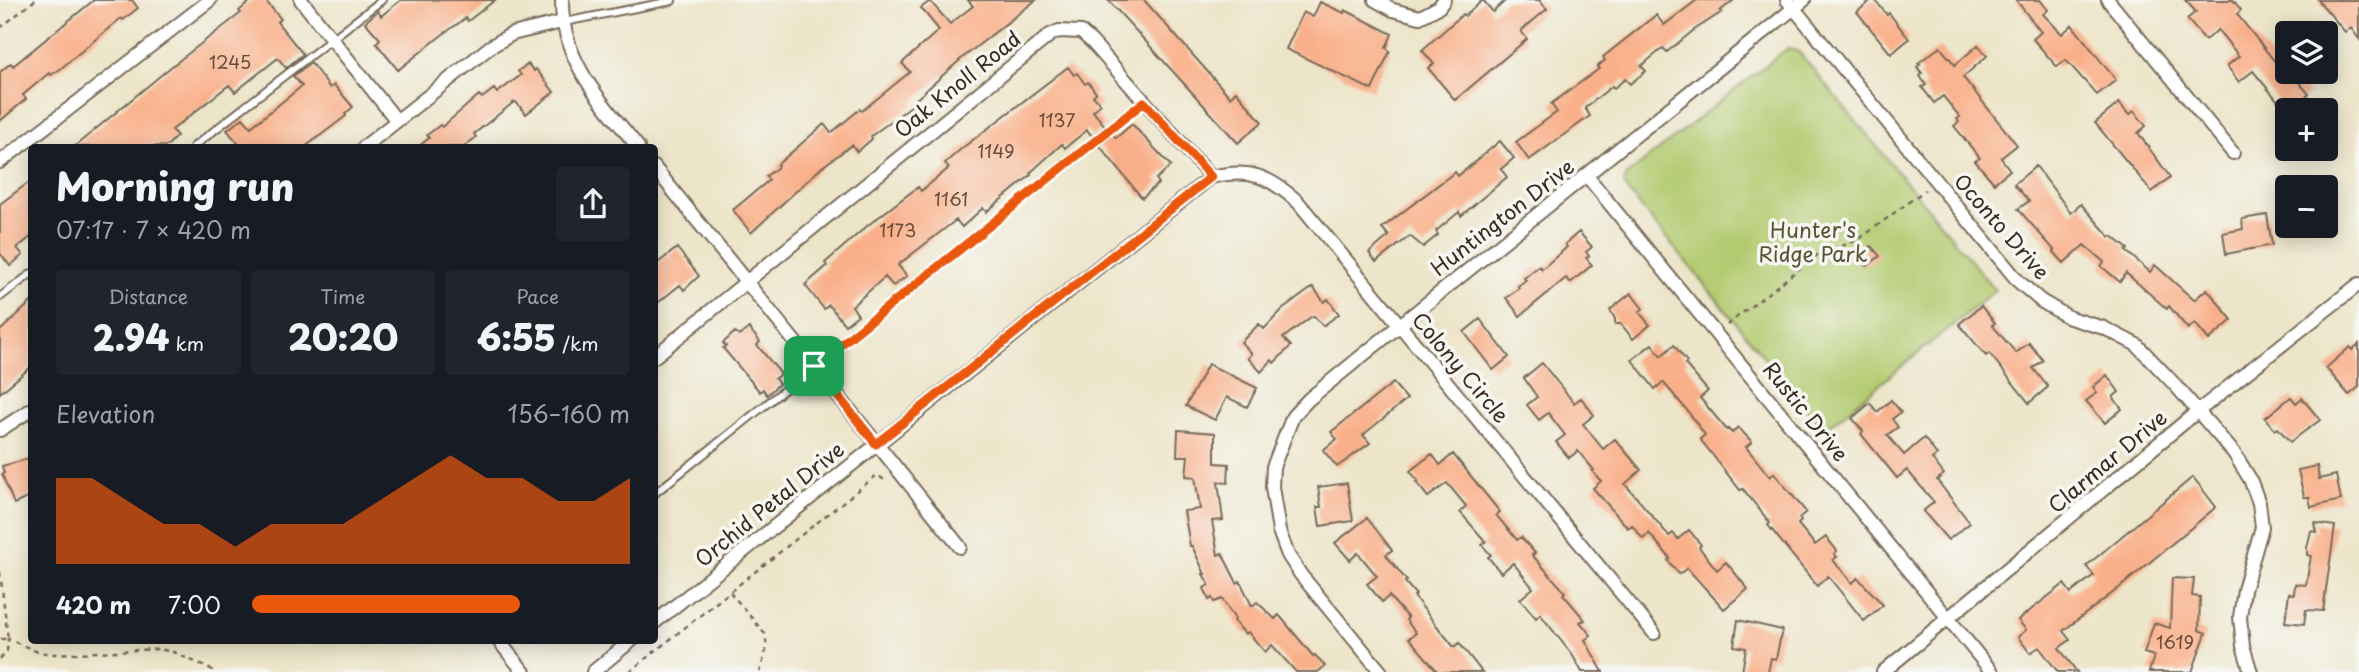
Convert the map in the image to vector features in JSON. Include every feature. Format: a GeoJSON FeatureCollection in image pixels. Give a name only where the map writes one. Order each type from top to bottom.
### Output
{"type":"FeatureCollection","features":[{"type":"Feature","properties":{"kind":"street"},"geometry":{"type":"LineString","coordinates":[[0,162],[210,0]]}},
{"type":"Feature","properties":{"kind":"street"},"geometry":{"type":"LineString","coordinates":[[301,0],[397,121]]}},
{"type":"Feature","properties":{"kind":"street"},"geometry":{"type":"LineString","coordinates":[[562,0],[562,22],[578,66],[591,88],[636,144]]}},
{"type":"Feature","properties":{"kind":"street"},"geometry":{"type":"LineString","coordinates":[[1375,0],[1393,10],[1420,17],[1439,7],[1444,0]]}},
{"type":"Feature","properties":{"kind":"street"},"geometry":{"type":"LineString","coordinates":[[2108,0],[2233,153]]}},
{"type":"Feature","properties":{"kind":"street","name":"Huntington Drive"},"geometry":{"type":"LineString","coordinates":[[1381,672],[1301,575],[1288,555],[1279,531],[1273,496],[1273,467],[1293,416],[1309,399],[1587,176],[1795,3]]}},
{"type":"Feature","properties":{"kind":"street","name":"Oconto Drive"},"geometry":{"type":"LineString","coordinates":[[1795,3],[1936,182],[2026,288],[2070,318],[2104,328],[2137,345],[2234,453],[2250,479],[2259,503],[2262,527],[2239,617],[2243,646],[2251,672]]}},
{"type":"Feature","properties":{"kind":"street"},"geometry":{"type":"LineString","coordinates":[[368,144],[500,40],[562,22]]}},
{"type":"Feature","properties":{"kind":"street","name":"Oak Knoll Road"},"geometry":{"type":"LineString","coordinates":[[747,283],[1050,35],[1059,31],[1082,32],[1211,177]]}},
{"type":"Feature","properties":{"kind":"street"},"geometry":{"type":"LineString","coordinates":[[658,172],[960,547]]}},
{"type":"Feature","properties":{"kind":"street","name":"Colony Circle"},"geometry":{"type":"LineString","coordinates":[[1211,177],[1234,172],[1255,175],[1279,185],[1298,202],[1654,633]]}},
{"type":"Feature","properties":{"kind":"street","name":"Rustic Drive"},"geometry":{"type":"LineString","coordinates":[[1587,176],[1992,672]]}},
{"type":"Feature","properties":{"kind":"street","name":"Orchid Petal Drive"},"geometry":{"type":"LineString","coordinates":[[658,620],[1211,177]]}},
{"type":"Feature","properties":{"kind":"street"},"geometry":{"type":"LineString","coordinates":[[658,354],[747,283]]}},
{"type":"Feature","properties":{"kind":"street","name":"Clarmar Drive"},"geometry":{"type":"LineString","coordinates":[[1884,672],[2198,411],[2359,284]]}},
{"type":"Feature","properties":{"kind":"street"},"geometry":{"type":"LineString","coordinates":[[0,430],[28,412]]}},
{"type":"Feature","properties":{"kind":"street"},"geometry":{"type":"LineString","coordinates":[[501,644],[524,672]]}},
{"type":"Feature","properties":{"kind":"street"},"geometry":{"type":"LineString","coordinates":[[593,672],[627,644]]}},
{"type":"Feature","properties":{"kind":"lane"},"geometry":{"type":"LineString","coordinates":[[197,144],[382,0]]}},
{"type":"Feature","properties":{"kind":"lane"},"geometry":{"type":"LineString","coordinates":[[562,22],[672,1]]}},
{"type":"Feature","properties":{"kind":"lane"},"geometry":{"type":"LineString","coordinates":[[658,491],[1144,102]]}},
{"type":"Feature","properties":{"kind":"lane"},"geometry":{"type":"LineString","coordinates":[[0,297],[28,276]]}},
{"type":"Feature","properties":{"kind":"path"},"geometry":{"type":"LineString","coordinates":[[0,28],[35,0]]}},
{"type":"Feature","properties":{"kind":"path"},"geometry":{"type":"LineString","coordinates":[[1716,334],[1817,255],[1858,240],[1936,182]]}},
{"type":"Feature","properties":{"kind":"path"},"geometry":{"type":"LineString","coordinates":[[629,672],[877,475],[883,479],[896,468]]}},
{"type":"Feature","properties":{"kind":"path"},"geometry":{"type":"LineString","coordinates":[[0,572],[8,639],[7,652],[0,659]]}},
{"type":"Feature","properties":{"kind":"path"},"geometry":{"type":"LineString","coordinates":[[730,592],[765,634],[767,648],[760,672]]}},
{"type":"Feature","properties":{"kind":"path"},"geometry":{"type":"LineString","coordinates":[[0,639],[8,639],[38,652],[54,654],[159,649],[173,652],[217,672]]}},
{"type":"Feature","properties":{"kind":"green space","name":"Hunter's Ridge Park"},"geometry":{"type":"Polygon","coordinates":[[[1788,48],[1799,52],[1995,290],[1824,430],[1626,189],[1624,182],[1627,175],[1788,48]]]}},
{"type":"Feature","properties":{"kind":"building"},"geometry":{"type":"Polygon","coordinates":[[[94,0],[132,0],[138,8],[123,20],[121,18],[59,70],[51,75],[49,73],[23,95],[26,99],[0,121],[0,72],[11,63],[13,66],[94,0]]]}},
{"type":"Feature","properties":{"kind":"building"},"geometry":{"type":"Polygon","coordinates":[[[252,0],[265,0],[281,19],[277,22],[303,54],[286,68],[278,58],[235,92],[229,85],[172,130],[177,136],[169,144],[78,144],[241,13],[239,11],[252,0]]]}},
{"type":"Feature","properties":{"kind":"building"},"geometry":{"type":"Polygon","coordinates":[[[401,0],[495,0],[468,21],[466,18],[442,35],[398,70],[376,43],[380,39],[365,22],[378,11],[381,16],[401,0]]]}},
{"type":"Feature","properties":{"kind":"building"},"geometry":{"type":"Polygon","coordinates":[[[968,0],[1036,0],[961,59],[913,102],[914,104],[871,136],[872,139],[857,152],[852,145],[822,167],[751,233],[733,210],[769,180],[766,176],[824,124],[831,133],[910,72],[902,63],[939,30],[921,8],[930,1],[950,24],[973,6],[968,0]]]}},
{"type":"Feature","properties":{"kind":"building"},"geometry":{"type":"Polygon","coordinates":[[[1108,0],[1144,0],[1230,97],[1236,91],[1262,122],[1238,143],[1108,0]]]}},
{"type":"Feature","properties":{"kind":"building"},"geometry":{"type":"Polygon","coordinates":[[[1483,0],[1493,12],[1506,0],[1539,0],[1547,9],[1521,31],[1527,39],[1455,100],[1428,68],[1434,64],[1422,50],[1483,0]]]}},
{"type":"Feature","properties":{"kind":"building"},"geometry":{"type":"Polygon","coordinates":[[[1697,0],[1734,0],[1720,11],[1722,12],[1667,52],[1663,48],[1641,66],[1646,71],[1630,84],[1625,79],[1614,88],[1612,86],[1585,108],[1590,116],[1529,160],[1516,142],[1557,112],[1551,104],[1599,69],[1597,67],[1605,60],[1603,57],[1656,15],[1664,25],[1697,0]]]}},
{"type":"Feature","properties":{"kind":"building"},"geometry":{"type":"Polygon","coordinates":[[[1875,0],[1887,15],[1889,13],[1909,39],[1891,54],[1857,12],[1875,0]]]}},
{"type":"Feature","properties":{"kind":"building"},"geometry":{"type":"Polygon","coordinates":[[[2016,0],[2040,0],[2048,10],[2043,14],[2062,34],[2072,25],[2116,80],[2097,95],[2066,60],[2057,67],[2033,39],[2041,32],[2016,0]]]}},
{"type":"Feature","properties":{"kind":"building"},"geometry":{"type":"Polygon","coordinates":[[[2185,0],[2233,0],[2241,10],[2237,14],[2275,62],[2275,84],[2300,84],[2309,94],[2304,98],[2275,98],[2253,71],[2239,82],[2227,66],[2239,56],[2218,30],[2205,40],[2187,19],[2196,12],[2185,0]]]}},
{"type":"Feature","properties":{"kind":"building"},"geometry":{"type":"Polygon","coordinates":[[[2318,0],[2359,0],[2359,39],[2351,28],[2345,32],[2318,0]]]}},
{"type":"Feature","properties":{"kind":"building"},"geometry":{"type":"Polygon","coordinates":[[[1320,2],[1344,13],[1345,10],[1392,34],[1386,48],[1390,51],[1372,90],[1286,49],[1303,12],[1313,17],[1320,2]]]}},
{"type":"Feature","properties":{"kind":"building"},"geometry":{"type":"Polygon","coordinates":[[[1978,45],[1987,56],[1963,77],[2017,145],[2001,158],[2010,170],[1994,183],[1975,161],[1980,158],[1954,126],[1960,117],[1943,96],[1934,103],[1922,87],[1926,85],[1917,67],[1920,64],[1918,63],[1940,47],[1955,65],[1978,45]]]}},
{"type":"Feature","properties":{"kind":"building"},"geometry":{"type":"Polygon","coordinates":[[[311,63],[330,88],[334,85],[353,107],[346,116],[309,144],[239,144],[227,130],[243,118],[251,127],[302,86],[293,76],[311,63]]]}},
{"type":"Feature","properties":{"kind":"building"},"geometry":{"type":"Polygon","coordinates":[[[528,64],[534,71],[536,69],[554,92],[526,114],[514,102],[474,134],[476,137],[468,144],[422,144],[429,138],[427,135],[440,125],[442,127],[479,95],[482,98],[494,89],[497,93],[521,75],[518,71],[528,64]]]}},
{"type":"Feature","properties":{"kind":"building"},"geometry":{"type":"Polygon","coordinates":[[[1068,67],[1074,75],[1077,73],[1085,84],[1088,82],[1096,93],[1093,96],[1101,104],[1093,111],[1105,126],[1092,136],[1087,130],[1065,148],[1062,144],[1030,173],[1031,175],[986,212],[983,208],[962,227],[956,220],[898,265],[907,276],[893,286],[885,277],[852,306],[858,315],[845,325],[829,305],[824,309],[805,285],[827,266],[825,263],[918,187],[921,191],[949,168],[945,163],[961,149],[1068,67]]]}},
{"type":"Feature","properties":{"kind":"building"},"geometry":{"type":"Polygon","coordinates":[[[2119,103],[2129,115],[2134,111],[2146,126],[2138,133],[2170,177],[2152,192],[2095,123],[2119,103]]]}},
{"type":"Feature","properties":{"kind":"building"},"geometry":{"type":"Polygon","coordinates":[[[1132,124],[1171,166],[1156,179],[1159,183],[1142,198],[1099,145],[1113,134],[1116,138],[1132,124]]]}},
{"type":"Feature","properties":{"kind":"building"},"geometry":{"type":"Polygon","coordinates":[[[1500,141],[1514,158],[1501,169],[1507,177],[1461,216],[1459,212],[1436,231],[1438,235],[1423,247],[1410,236],[1376,262],[1369,253],[1389,236],[1382,228],[1455,172],[1458,176],[1500,141]]]}},
{"type":"Feature","properties":{"kind":"building"},"geometry":{"type":"Polygon","coordinates":[[[2036,166],[2071,213],[2081,204],[2110,237],[2128,249],[2126,251],[2150,272],[2155,265],[2194,300],[2207,289],[2232,320],[2209,340],[2195,323],[2188,329],[2169,306],[2167,309],[2126,273],[2120,282],[2101,266],[2104,262],[2084,245],[2064,263],[2018,209],[2029,201],[2014,184],[2036,166]]]}},
{"type":"Feature","properties":{"kind":"building"},"geometry":{"type":"Polygon","coordinates":[[[28,183],[28,239],[17,248],[23,255],[10,266],[0,253],[0,204],[28,183]]]}},
{"type":"Feature","properties":{"kind":"building"},"geometry":{"type":"Polygon","coordinates":[[[2267,215],[2272,245],[2226,254],[2223,233],[2243,229],[2242,219],[2267,215]]]}},
{"type":"Feature","properties":{"kind":"building"},"geometry":{"type":"Polygon","coordinates":[[[1579,232],[1592,247],[1586,252],[1589,256],[1586,258],[1592,265],[1570,283],[1566,278],[1520,316],[1506,298],[1519,288],[1526,280],[1524,278],[1539,266],[1542,269],[1567,247],[1565,244],[1579,232]]]}},
{"type":"Feature","properties":{"kind":"building"},"geometry":{"type":"Polygon","coordinates":[[[1871,246],[1880,256],[1867,266],[1859,256],[1871,246]]]}},
{"type":"Feature","properties":{"kind":"building"},"geometry":{"type":"Polygon","coordinates":[[[677,248],[699,276],[684,290],[680,285],[658,303],[658,263],[677,248]]]}},
{"type":"Feature","properties":{"kind":"building"},"geometry":{"type":"Polygon","coordinates":[[[1313,287],[1324,302],[1328,299],[1339,314],[1323,326],[1314,316],[1311,317],[1283,338],[1291,346],[1261,372],[1248,358],[1252,354],[1241,342],[1259,324],[1264,329],[1282,310],[1313,287]]]}},
{"type":"Feature","properties":{"kind":"building"},"geometry":{"type":"Polygon","coordinates":[[[1631,293],[1643,309],[1639,312],[1650,325],[1633,339],[1621,324],[1615,324],[1610,310],[1631,293]]]}},
{"type":"Feature","properties":{"kind":"building"},"geometry":{"type":"Polygon","coordinates":[[[28,305],[28,369],[0,393],[0,331],[28,305]]]}},
{"type":"Feature","properties":{"kind":"building"},"geometry":{"type":"Polygon","coordinates":[[[1981,306],[1995,323],[1992,325],[2016,353],[2029,343],[2043,360],[2033,368],[2048,387],[2029,403],[1989,353],[1986,356],[1959,324],[1981,306]]]}},
{"type":"Feature","properties":{"kind":"building"},"geometry":{"type":"Polygon","coordinates":[[[1480,319],[1509,357],[1493,370],[1464,332],[1480,319]]]}},
{"type":"Feature","properties":{"kind":"building"},"geometry":{"type":"Polygon","coordinates":[[[749,328],[760,342],[757,345],[781,374],[775,378],[779,384],[767,395],[763,389],[760,392],[723,348],[726,346],[723,343],[735,332],[739,336],[749,328]]]}},
{"type":"Feature","properties":{"kind":"building"},"geometry":{"type":"Polygon","coordinates":[[[1652,344],[1661,356],[1674,345],[1687,362],[1685,364],[1708,391],[1700,398],[1727,430],[1732,433],[1738,427],[1752,442],[1746,447],[1770,477],[1774,473],[1806,512],[1799,518],[1801,521],[1798,524],[1815,545],[1826,537],[1837,551],[1834,554],[1837,557],[1833,560],[1852,583],[1858,578],[1883,605],[1864,621],[1828,576],[1817,586],[1743,489],[1740,490],[1700,439],[1705,435],[1686,409],[1663,382],[1655,389],[1632,360],[1652,344]]]}},
{"type":"Feature","properties":{"kind":"building"},"geometry":{"type":"Polygon","coordinates":[[[2359,344],[2359,387],[2349,395],[2326,368],[2350,347],[2352,350],[2359,344]]]}},
{"type":"Feature","properties":{"kind":"building"},"geometry":{"type":"Polygon","coordinates":[[[1542,363],[1574,403],[1581,398],[1594,415],[1583,424],[1603,449],[1615,439],[1641,470],[1625,484],[1669,536],[1673,533],[1678,539],[1689,530],[1717,570],[1726,562],[1748,589],[1724,609],[1687,568],[1679,574],[1668,560],[1670,558],[1649,533],[1643,539],[1632,525],[1628,528],[1593,488],[1601,481],[1592,471],[1594,470],[1578,451],[1569,458],[1556,442],[1565,435],[1548,413],[1539,420],[1527,405],[1537,397],[1524,378],[1542,363]]]}},
{"type":"Feature","properties":{"kind":"building"},"geometry":{"type":"Polygon","coordinates":[[[1208,364],[1257,388],[1247,407],[1227,397],[1215,420],[1186,406],[1208,364]]]}},
{"type":"Feature","properties":{"kind":"building"},"geometry":{"type":"Polygon","coordinates":[[[2107,375],[2119,392],[2113,397],[2122,409],[2105,423],[2086,401],[2097,393],[2093,387],[2107,375]]]}},
{"type":"Feature","properties":{"kind":"building"},"geometry":{"type":"Polygon","coordinates":[[[1393,383],[1407,399],[1363,435],[1370,443],[1337,467],[1323,450],[1337,439],[1331,432],[1393,383]]]}},
{"type":"Feature","properties":{"kind":"building"},"geometry":{"type":"Polygon","coordinates":[[[2291,397],[2296,403],[2302,398],[2320,420],[2290,442],[2265,418],[2291,397]]]}},
{"type":"Feature","properties":{"kind":"building"},"geometry":{"type":"Polygon","coordinates":[[[1891,400],[1901,412],[1892,419],[1898,427],[1887,435],[1904,455],[1924,438],[1937,455],[1932,459],[1944,474],[1937,480],[1970,523],[1948,540],[1923,511],[1934,502],[1907,470],[1897,478],[1861,434],[1863,431],[1852,418],[1870,403],[1877,412],[1891,400]]]}},
{"type":"Feature","properties":{"kind":"building"},"geometry":{"type":"Polygon","coordinates":[[[1178,430],[1215,433],[1215,463],[1229,464],[1228,483],[1218,482],[1223,520],[1212,521],[1218,555],[1222,553],[1252,606],[1257,602],[1275,619],[1279,615],[1313,656],[1325,666],[1318,672],[1296,672],[1272,645],[1265,652],[1248,632],[1245,634],[1234,621],[1222,599],[1214,602],[1212,598],[1209,600],[1204,588],[1209,585],[1190,546],[1184,511],[1200,509],[1195,477],[1186,476],[1188,456],[1177,456],[1178,430]]]}},
{"type":"Feature","properties":{"kind":"building"},"geometry":{"type":"Polygon","coordinates":[[[1432,454],[1440,465],[1453,454],[1500,512],[1496,515],[1517,540],[1521,537],[1535,553],[1532,555],[1565,592],[1563,594],[1585,620],[1580,622],[1591,635],[1585,640],[1603,672],[1582,672],[1540,614],[1536,618],[1520,599],[1533,588],[1513,563],[1501,573],[1482,545],[1486,542],[1460,512],[1466,506],[1447,483],[1428,497],[1416,482],[1418,481],[1410,471],[1432,454]]]}},
{"type":"Feature","properties":{"kind":"building"},"geometry":{"type":"Polygon","coordinates":[[[28,459],[28,498],[14,504],[2,474],[2,466],[28,459]]]}},
{"type":"Feature","properties":{"kind":"building"},"geometry":{"type":"Polygon","coordinates":[[[2317,466],[2319,479],[2336,475],[2341,500],[2311,507],[2309,497],[2304,497],[2298,470],[2317,466]]]}},
{"type":"Feature","properties":{"kind":"building"},"geometry":{"type":"Polygon","coordinates":[[[2193,477],[2216,507],[2063,631],[2070,640],[2059,648],[2077,672],[2058,672],[2039,647],[2030,653],[2018,637],[2026,630],[2018,620],[2064,584],[2071,593],[2094,575],[2086,566],[2193,477]]]}},
{"type":"Feature","properties":{"kind":"building"},"geometry":{"type":"Polygon","coordinates":[[[1347,483],[1353,521],[1320,526],[1318,487],[1347,483]]]}},
{"type":"Feature","properties":{"kind":"building"},"geometry":{"type":"Polygon","coordinates":[[[1367,518],[1392,550],[1386,555],[1407,581],[1405,582],[1416,595],[1414,596],[1454,647],[1459,643],[1482,672],[1438,672],[1409,638],[1416,633],[1406,620],[1408,618],[1389,596],[1382,602],[1367,584],[1377,576],[1358,553],[1350,560],[1335,543],[1367,518]]]}},
{"type":"Feature","properties":{"kind":"building"},"geometry":{"type":"Polygon","coordinates":[[[2315,523],[2335,526],[2323,611],[2306,610],[2304,624],[2285,622],[2289,593],[2294,594],[2295,584],[2306,585],[2311,556],[2307,555],[2307,548],[2311,531],[2317,532],[2315,523]]]}},
{"type":"Feature","properties":{"kind":"building"},"geometry":{"type":"Polygon","coordinates":[[[2172,578],[2194,579],[2192,596],[2200,597],[2199,630],[2206,633],[2192,672],[2149,672],[2154,656],[2144,653],[2154,623],[2170,628],[2172,578]]]}},
{"type":"Feature","properties":{"kind":"building"},"geometry":{"type":"Polygon","coordinates":[[[1738,620],[1782,630],[1776,659],[1771,658],[1768,672],[1742,672],[1746,648],[1734,646],[1738,620]]]}},
{"type":"Feature","properties":{"kind":"route"},"geometry":{"type":"LineString","coordinates":[[1144,102],[1211,177],[876,444],[814,366],[1144,102]]}}]}
